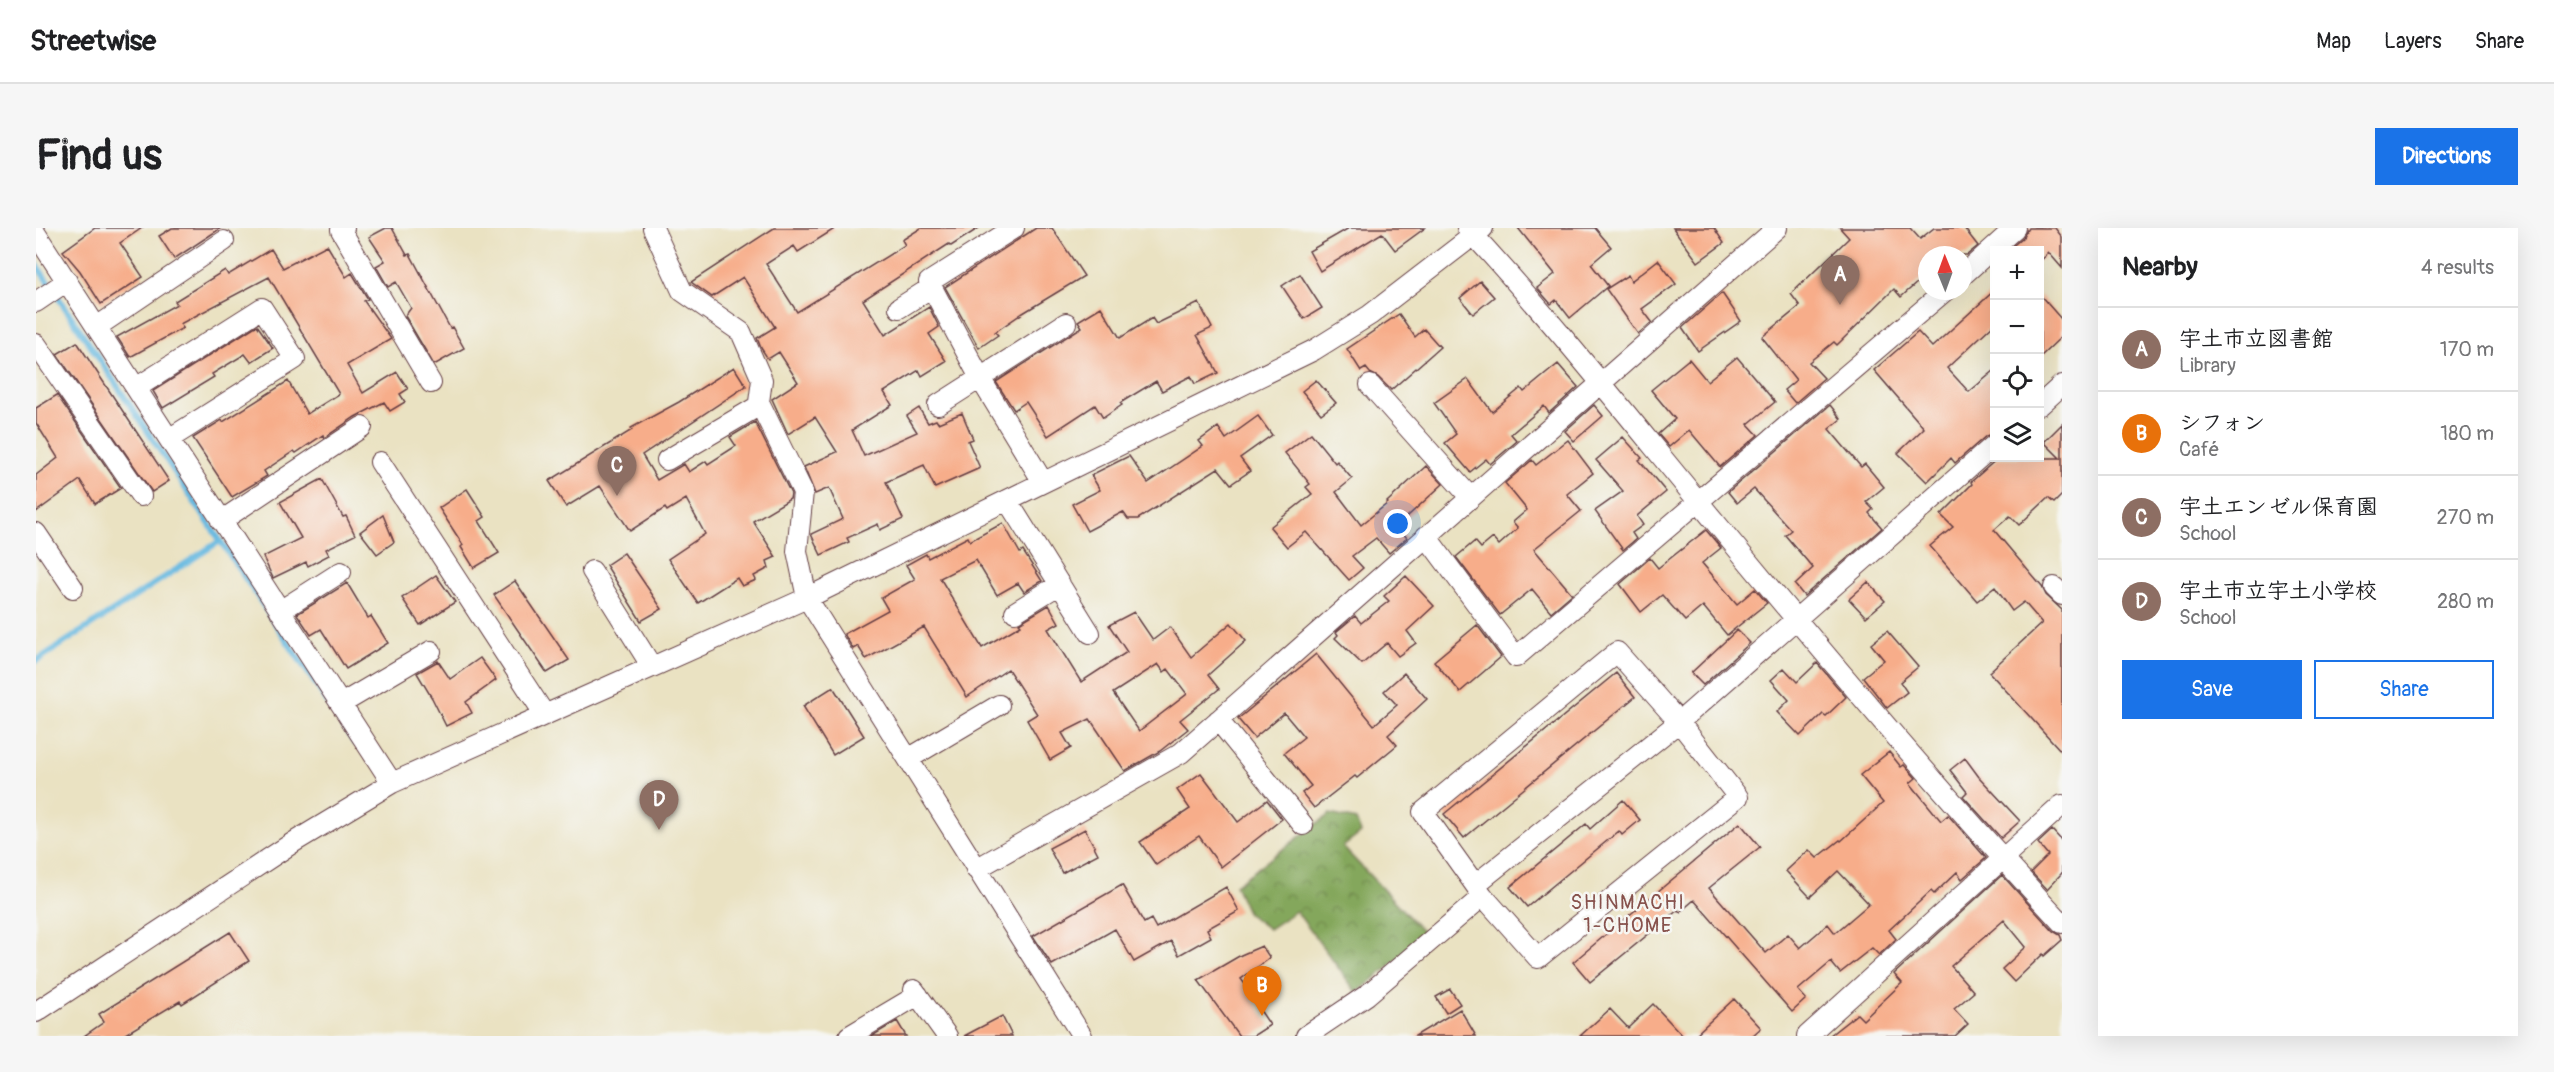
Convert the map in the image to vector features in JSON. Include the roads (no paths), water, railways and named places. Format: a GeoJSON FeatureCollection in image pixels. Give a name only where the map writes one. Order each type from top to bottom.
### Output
{"type":"FeatureCollection","features":[{"type":"Feature","properties":{"kind":"street"},"geometry":{"type":"LineString","coordinates":[[344,228],[341,230],[431,383]]}},
{"type":"Feature","properties":{"kind":"street"},"geometry":{"type":"LineString","coordinates":[[653,228],[682,291],[741,332],[762,380],[760,405],[803,492],[797,551],[807,598],[1082,1036]]}},
{"type":"Feature","properties":{"kind":"street"},"geometry":{"type":"LineString","coordinates":[[1014,228],[929,282],[980,378],[1043,482]]}},
{"type":"Feature","properties":{"kind":"street"},"geometry":{"type":"LineString","coordinates":[[976,869],[1180,753],[1777,228]]}},
{"type":"Feature","properties":{"kind":"street"},"geometry":{"type":"LineString","coordinates":[[1972,267],[2015,228]]}},
{"type":"Feature","properties":{"kind":"street"},"geometry":{"type":"LineString","coordinates":[[36,1012],[294,842],[392,783],[807,598],[1314,350],[1370,315],[1474,230],[1796,620],[2003,859],[2062,923]]}},
{"type":"Feature","properties":{"kind":"street"},"geometry":{"type":"LineString","coordinates":[[36,234],[98,326],[221,521],[392,783]]}},
{"type":"Feature","properties":{"kind":"street"},"geometry":{"type":"LineString","coordinates":[[98,326],[224,241]]}},
{"type":"Feature","properties":{"kind":"street"},"geometry":{"type":"LineString","coordinates":[[36,302],[67,281]]}},
{"type":"Feature","properties":{"kind":"street"},"geometry":{"type":"LineString","coordinates":[[898,308],[932,287]]}},
{"type":"Feature","properties":{"kind":"street"},"geometry":{"type":"LineString","coordinates":[[1426,536],[1516,657],[1697,500],[1934,300]]}},
{"type":"Feature","properties":{"kind":"street"},"geometry":{"type":"LineString","coordinates":[[136,388],[262,308],[295,358],[169,439]]}},
{"type":"Feature","properties":{"kind":"street"},"geometry":{"type":"LineString","coordinates":[[938,405],[1066,323]]}},
{"type":"Feature","properties":{"kind":"street"},"geometry":{"type":"LineString","coordinates":[[36,344],[141,496]]}},
{"type":"Feature","properties":{"kind":"street"},"geometry":{"type":"LineString","coordinates":[[1370,385],[1470,497]]}},
{"type":"Feature","properties":{"kind":"street"},"geometry":{"type":"LineString","coordinates":[[2044,401],[2062,385]]}},
{"type":"Feature","properties":{"kind":"street"},"geometry":{"type":"LineString","coordinates":[[667,460],[760,405]]}},
{"type":"Feature","properties":{"kind":"street"},"geometry":{"type":"LineString","coordinates":[[221,521],[362,427]]}},
{"type":"Feature","properties":{"kind":"street"},"geometry":{"type":"LineString","coordinates":[[1306,1036],[1367,995],[1479,890],[1679,722],[1990,449]]}},
{"type":"Feature","properties":{"kind":"street"},"geometry":{"type":"LineString","coordinates":[[380,462],[544,715]]}},
{"type":"Feature","properties":{"kind":"street"},"geometry":{"type":"LineString","coordinates":[[1007,500],[1090,633]]}},
{"type":"Feature","properties":{"kind":"street"},"geometry":{"type":"LineString","coordinates":[[36,533],[73,588]]}},
{"type":"Feature","properties":{"kind":"street"},"geometry":{"type":"LineString","coordinates":[[592,571],[652,667]]}},
{"type":"Feature","properties":{"kind":"street"},"geometry":{"type":"LineString","coordinates":[[280,611],[341,572]]}},
{"type":"Feature","properties":{"kind":"street"},"geometry":{"type":"LineString","coordinates":[[1015,612],[1060,584]]}},
{"type":"Feature","properties":{"kind":"street"},"geometry":{"type":"LineString","coordinates":[[341,704],[431,651]]}},
{"type":"Feature","properties":{"kind":"street"},"geometry":{"type":"LineString","coordinates":[[1617,652],[1679,722],[1738,797],[1538,958],[1479,890],[1423,812],[1617,652]]}},
{"type":"Feature","properties":{"kind":"street"},"geometry":{"type":"LineString","coordinates":[[908,759],[999,705]]}},
{"type":"Feature","properties":{"kind":"street"},"geometry":{"type":"LineString","coordinates":[[1218,720],[1303,825]]}},
{"type":"Feature","properties":{"kind":"street"},"geometry":{"type":"LineString","coordinates":[[1807,1036],[2062,805]]}},
{"type":"Feature","properties":{"kind":"street"},"geometry":{"type":"LineString","coordinates":[[849,1036],[916,993],[947,1036]]}},
{"type":"Feature","properties":{"kind":"waterway"},"geometry":{"type":"LineString","coordinates":[[36,264],[355,743]]}},
{"type":"Feature","properties":{"kind":"waterway"},"geometry":{"type":"LineString","coordinates":[[36,661],[220,541]]}},
{"type":"Feature","properties":{"kind":"place","name":"宇土市立図書館"},"geometry":{"type":"Point","coordinates":[1840,305]}},
{"type":"Feature","properties":{"kind":"place","name":"宇土エンゼル保育園"},"geometry":{"type":"Point","coordinates":[617,496]}},
{"type":"Feature","properties":{"kind":"place","name":"宇土市立宇土小学校"},"geometry":{"type":"Point","coordinates":[659,830]}},
{"type":"Feature","properties":{"kind":"place","name":"シフォン"},"geometry":{"type":"Point","coordinates":[1262,1016]}},
{"type":"Feature","properties":{"kind":"district","name":"SHINMACHI 1-CHOME"},"geometry":{"type":"Point","coordinates":[1628,914]}}]}
